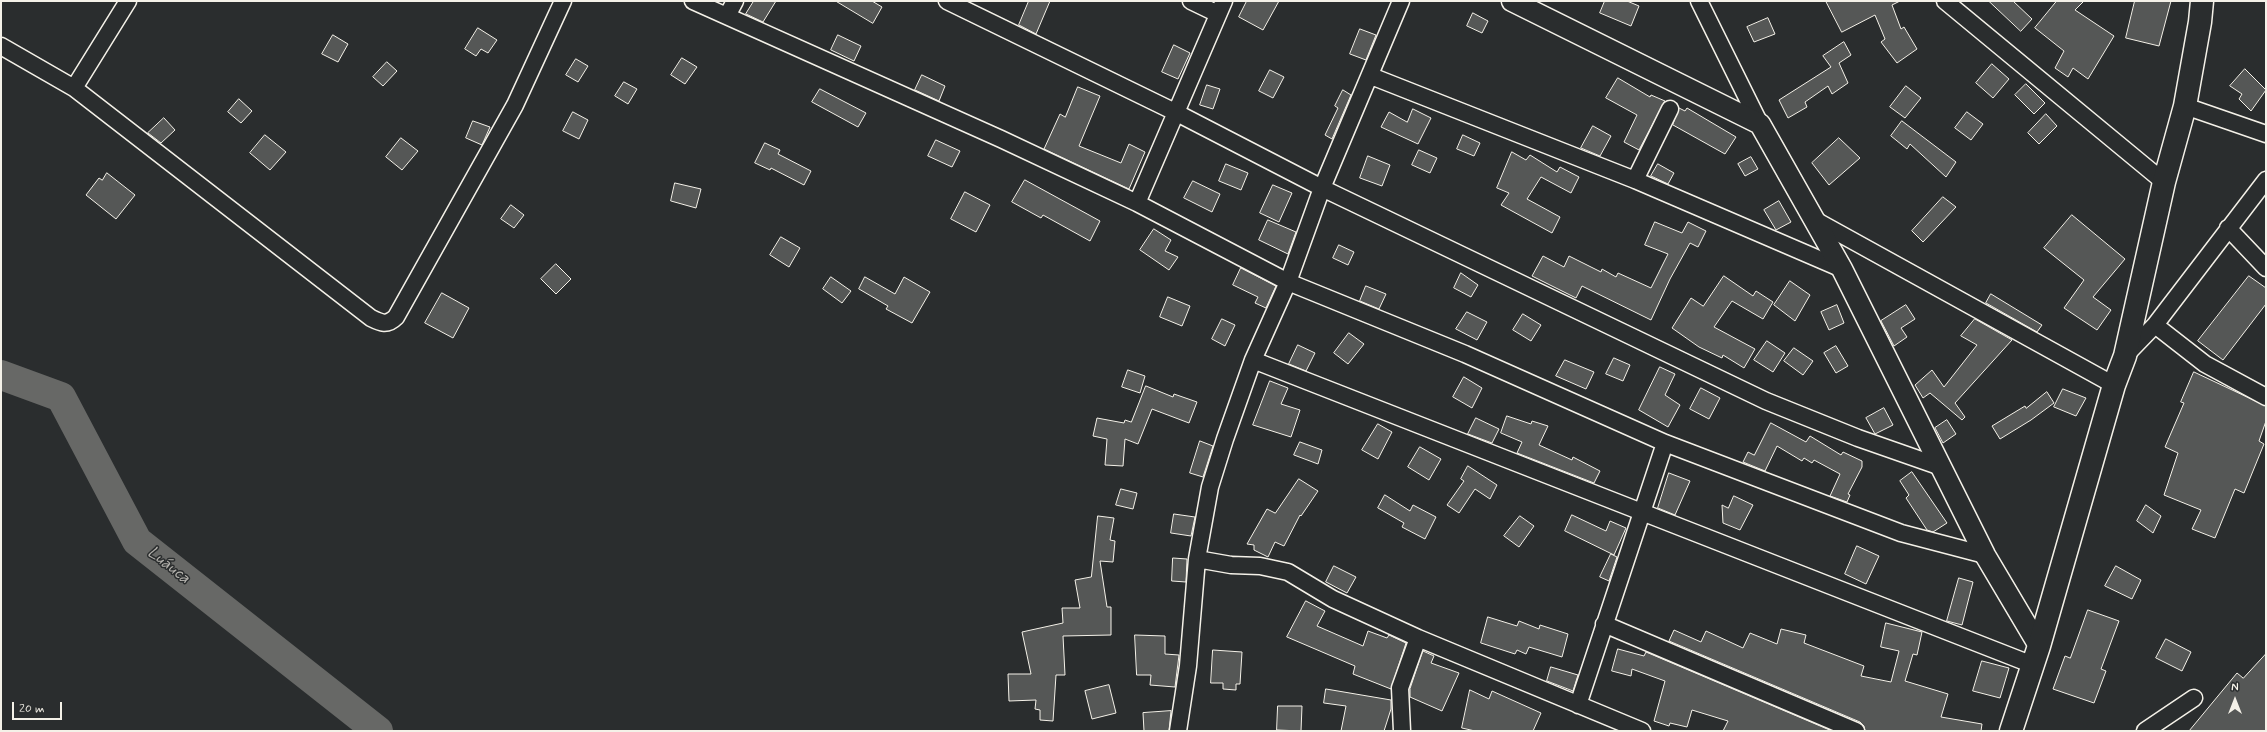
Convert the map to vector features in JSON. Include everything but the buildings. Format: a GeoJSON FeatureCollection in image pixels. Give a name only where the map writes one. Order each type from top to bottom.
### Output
{"type":"FeatureCollection","features":[{"type":"Feature","properties":{"kind":"main road"},"geometry":{"type":"LineString","coordinates":[[2011,731],[2036,656],[2114,385],[2125,356],[2164,182],[2185,106],[2202,1]]}},
{"type":"Feature","properties":{"kind":"street"},"geometry":{"type":"LineString","coordinates":[[74,88],[128,1]]}},
{"type":"Feature","properties":{"kind":"street"},"geometry":{"type":"LineString","coordinates":[[1,46],[74,88],[371,318],[385,324],[391,322],[396,317],[511,112],[563,1]]}},
{"type":"Feature","properties":{"kind":"street"},"geometry":{"type":"LineString","coordinates":[[693,1],[994,136],[1137,203],[1288,282],[1465,354],[1665,443],[1901,532],[1985,555]]}},
{"type":"Feature","properties":{"kind":"street"},"geometry":{"type":"LineString","coordinates":[[727,16],[735,1]]}},
{"type":"Feature","properties":{"kind":"street"},"geometry":{"type":"LineString","coordinates":[[947,1],[1175,112],[1322,188],[1766,400],[1858,438],[1941,467]]}},
{"type":"Feature","properties":{"kind":"street"},"geometry":{"type":"LineString","coordinates":[[1137,203],[1221,7],[1191,1]]}},
{"type":"Feature","properties":{"kind":"street"},"geometry":{"type":"LineString","coordinates":[[1178,731],[1188,666],[1197,558],[1210,487],[1253,360],[1288,282],[1322,188],[1401,1]]}},
{"type":"Feature","properties":{"kind":"street"},"geometry":{"type":"LineString","coordinates":[[1512,1],[1760,124]]}},
{"type":"Feature","properties":{"kind":"street"},"geometry":{"type":"LineString","coordinates":[[1699,1],[1760,124],[1842,269],[2036,656]]}},
{"type":"Feature","properties":{"kind":"street"},"geometry":{"type":"LineString","coordinates":[[1945,1],[2164,182]]}},
{"type":"Feature","properties":{"kind":"street"},"geometry":{"type":"LineString","coordinates":[[1370,76],[1635,180],[1842,269]]}},
{"type":"Feature","properties":{"kind":"street"},"geometry":{"type":"LineString","coordinates":[[2185,106],[2266,134]]}},
{"type":"Feature","properties":{"kind":"street"},"geometry":{"type":"LineString","coordinates":[[1635,180],[1670,109]]}},
{"type":"Feature","properties":{"kind":"street"},"geometry":{"type":"LineString","coordinates":[[2125,356],[2155,326],[2266,180]]}},
{"type":"Feature","properties":{"kind":"street"},"geometry":{"type":"LineString","coordinates":[[1815,220],[2114,385]]}},
{"type":"Feature","properties":{"kind":"street"},"geometry":{"type":"LineString","coordinates":[[2228,228],[2266,268]]}},
{"type":"Feature","properties":{"kind":"street"},"geometry":{"type":"LineString","coordinates":[[2155,326],[2205,364],[2266,397]]}},
{"type":"Feature","properties":{"kind":"street"},"geometry":{"type":"LineString","coordinates":[[1253,360],[1641,512],[2036,656]]}},
{"type":"Feature","properties":{"kind":"street"},"geometry":{"type":"LineString","coordinates":[[1578,705],[1665,443]]}},
{"type":"Feature","properties":{"kind":"street"},"geometry":{"type":"LineString","coordinates":[[1197,558],[1231,565],[1260,566],[1288,572],[1333,599],[1418,638],[1642,731]]}},
{"type":"Feature","properties":{"kind":"street"},"geometry":{"type":"LineString","coordinates":[[1604,624],[1856,731]]}},
{"type":"Feature","properties":{"kind":"street"},"geometry":{"type":"LineString","coordinates":[[1402,731],[1400,688],[1418,638]]}},
{"type":"Feature","properties":{"kind":"street"},"geometry":{"type":"LineString","coordinates":[[2145,731],[2194,698]]}},
{"type":"Feature","properties":{"kind":"waterway","name":"Luáuca"},"geometry":{"type":"LineString","coordinates":[[1,375],[61,397],[137,541],[378,731]]}}]}
